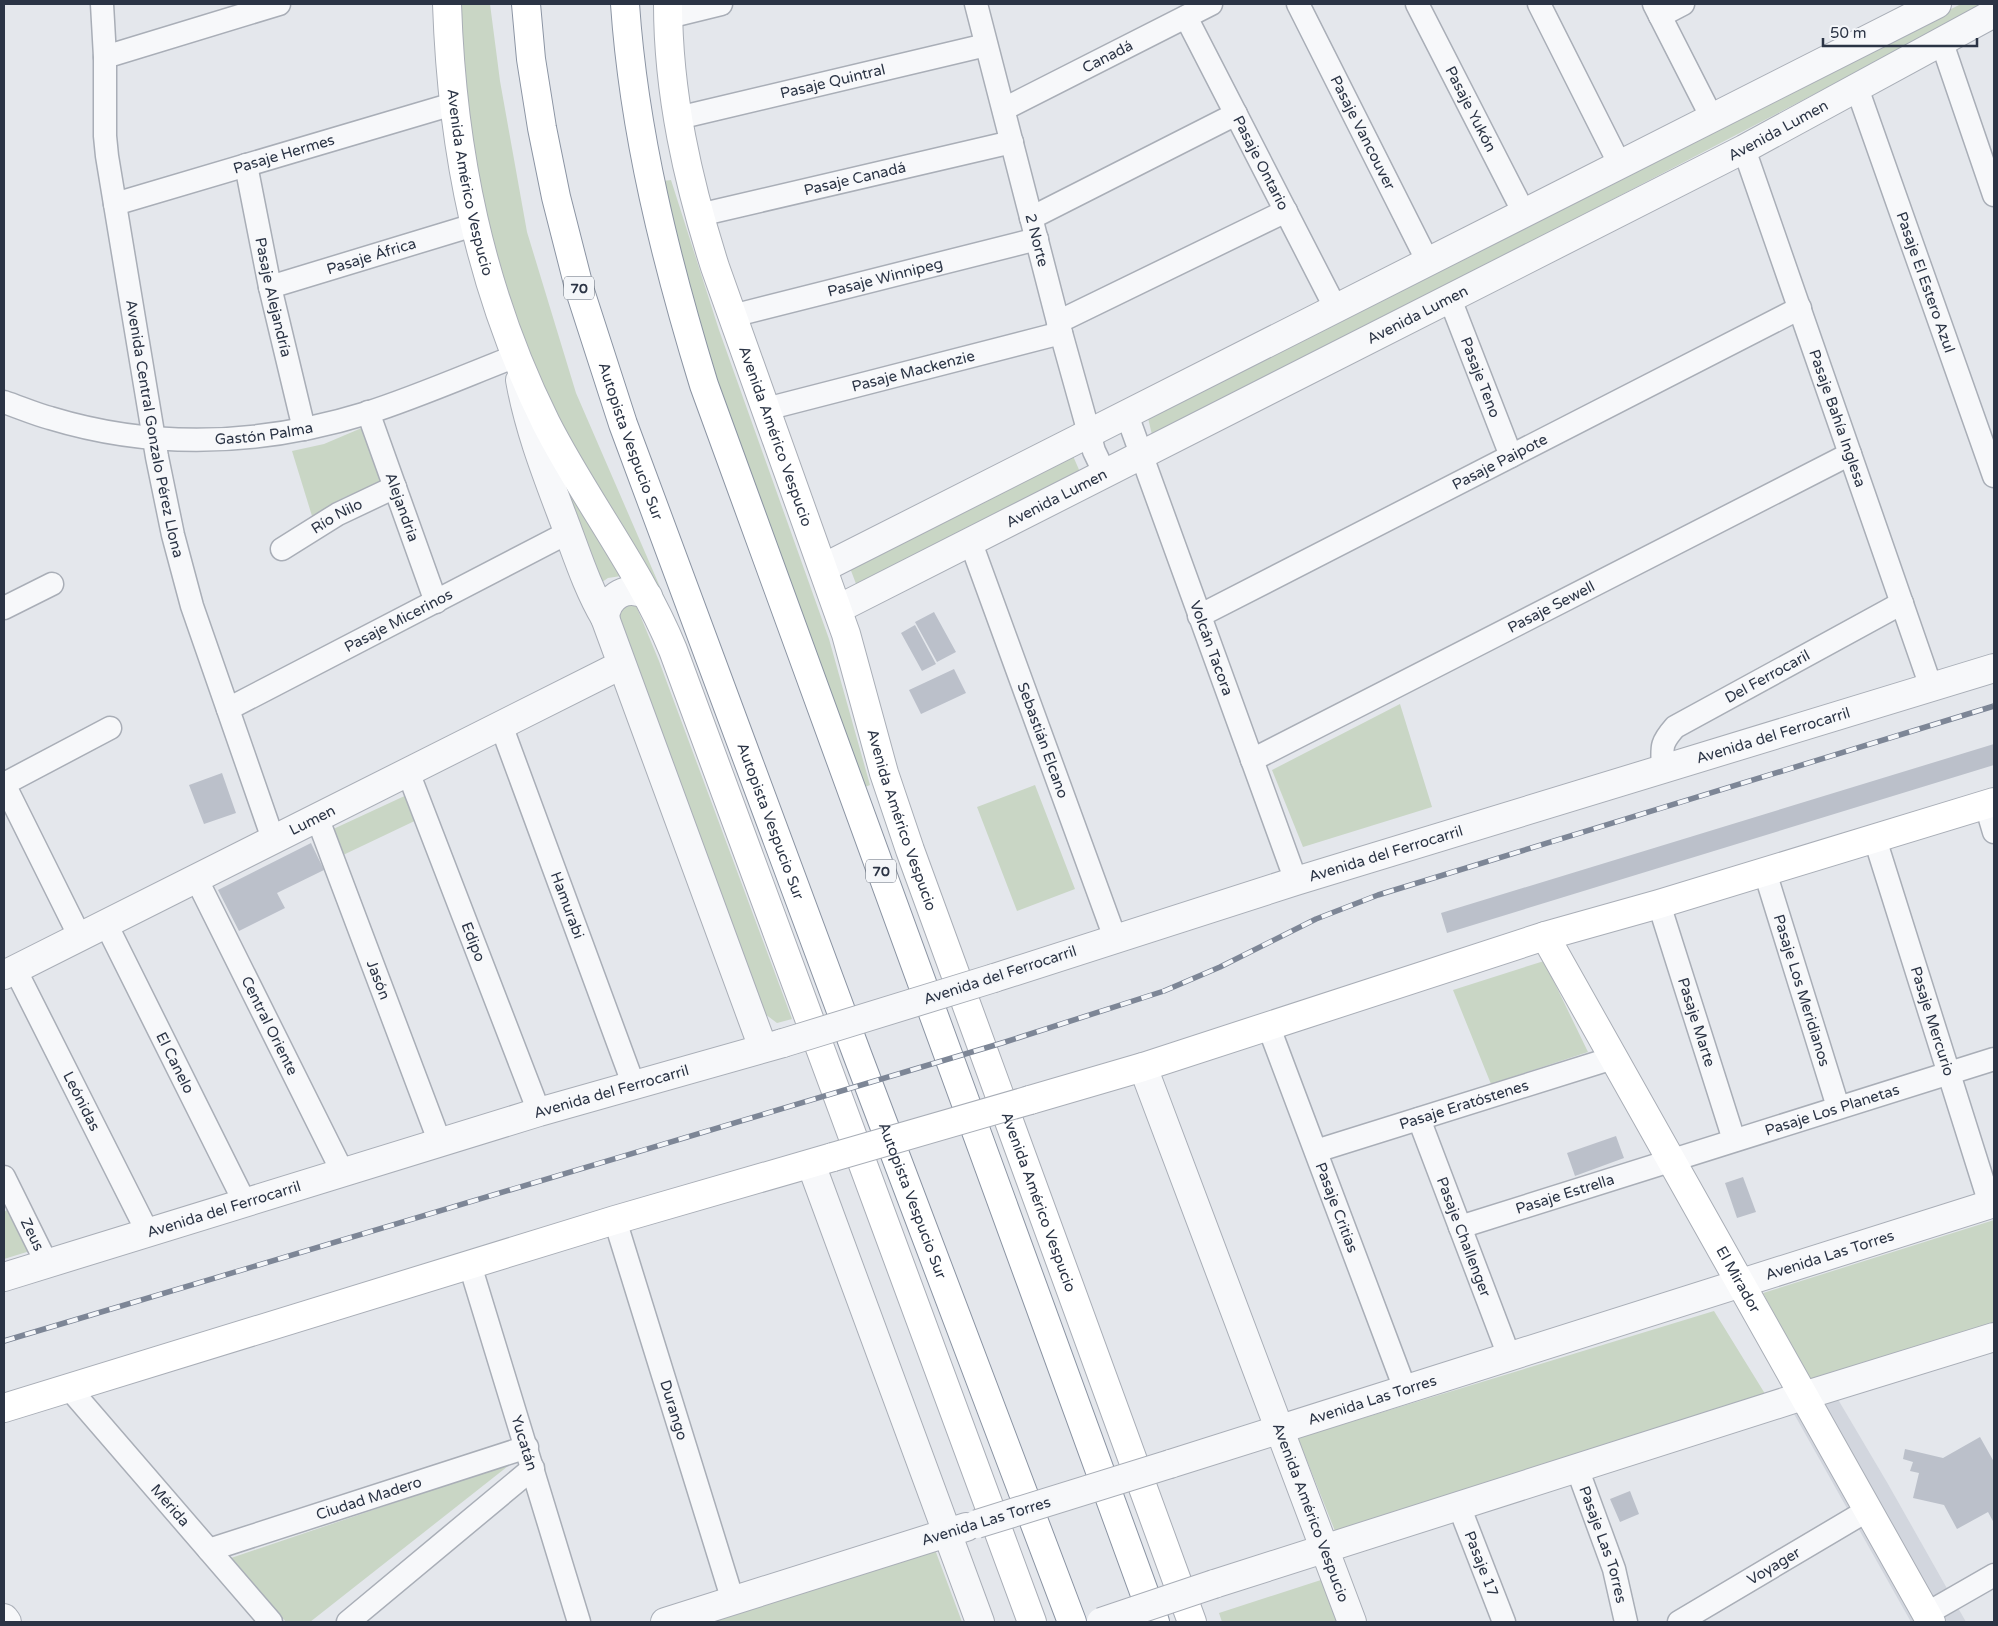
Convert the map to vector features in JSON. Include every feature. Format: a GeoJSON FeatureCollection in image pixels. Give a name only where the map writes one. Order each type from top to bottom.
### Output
{"type":"FeatureCollection","features":[{"type":"Feature","properties":{"kind":"main road","name":"Avenida Américo Vespucio"},"geometry":{"type":"LineString","coordinates":[[447,4],[453,104],[458,145],[474,225],[497,304],[516,356],[546,422],[648,596],[662,622],[686,681],[1032,1622]]}},
{"type":"Feature","properties":{"kind":"main road"},"geometry":{"type":"LineString","coordinates":[[516,4],[531,59]]}},
{"type":"Feature","properties":{"kind":"main road","name":"Autopista Vespucio Sur"},"geometry":{"type":"LineString","coordinates":[[526,4],[531,59],[544,137],[567,244],[588,319],[623,424],[864,1073],[1072,1622]]}},
{"type":"Feature","properties":{"kind":"main road","name":"70"},"geometry":{"type":"LineString","coordinates":[[625,4],[633,76],[649,176],[666,252],[704,385],[1156,1622]]}},
{"type":"Feature","properties":{"kind":"main road","name":"Avenida Américo Vespucio"},"geometry":{"type":"LineString","coordinates":[[668,10],[678,118],[687,168],[699,216],[732,316],[854,657],[882,765],[910,850],[1192,1622]]}},
{"type":"Feature","properties":{"kind":"main road"},"geometry":{"type":"LineString","coordinates":[[4,1408],[615,1220],[1143,1067],[1545,936],[1659,904],[1990,804]]}},
{"type":"Feature","properties":{"kind":"main road","name":"El Mirador"},"geometry":{"type":"LineString","coordinates":[[1545,936],[1928,1618]]}},
{"type":"Feature","properties":{"kind":"street","name":"Avenida Central Gonzalo Pérez Llona"},"geometry":{"type":"LineString","coordinates":[[102,4],[105,57],[105,136],[155,439],[173,535],[184,581],[273,839]]}},
{"type":"Feature","properties":{"kind":"street"},"geometry":{"type":"LineString","coordinates":[[105,57],[279,4]]}},
{"type":"Feature","properties":{"kind":"street"},"geometry":{"type":"LineString","coordinates":[[668,10],[721,4]]}},
{"type":"Feature","properties":{"kind":"street","name":"2 Norte"},"geometry":{"type":"LineString","coordinates":[[976,4],[1089,434],[1105,474]]}},
{"type":"Feature","properties":{"kind":"street","name":"Canadá"},"geometry":{"type":"LineString","coordinates":[[1004,109],[1212,4]]}},
{"type":"Feature","properties":{"kind":"street","name":"Pasaje Vancouver"},"geometry":{"type":"LineString","coordinates":[[1298,4],[1428,262]]}},
{"type":"Feature","properties":{"kind":"street","name":"Pasaje Yukón"},"geometry":{"type":"LineString","coordinates":[[1417,4],[1524,213]]}},
{"type":"Feature","properties":{"kind":"street"},"geometry":{"type":"LineString","coordinates":[[1539,4],[1620,165]]}},
{"type":"Feature","properties":{"kind":"street"},"geometry":{"type":"LineString","coordinates":[[1683,4],[1657,10],[1712,118]]}},
{"type":"Feature","properties":{"kind":"street"},"geometry":{"type":"LineString","coordinates":[[823,568],[1933,5]]}},
{"type":"Feature","properties":{"kind":"street","name":"Avenida Lumen"},"geometry":{"type":"LineString","coordinates":[[838,609],[1744,149],[1858,88],[1941,40],[1994,13]]}},
{"type":"Feature","properties":{"kind":"street","name":"Pasaje Ontario"},"geometry":{"type":"LineString","coordinates":[[1186,17],[1336,309]]}},
{"type":"Feature","properties":{"kind":"street"},"geometry":{"type":"LineString","coordinates":[[1941,40],[1994,195]]}},
{"type":"Feature","properties":{"kind":"street","name":"Pasaje Quintral"},"geometry":{"type":"LineString","coordinates":[[678,118],[986,45]]}},
{"type":"Feature","properties":{"kind":"street","name":"Pasaje El Estero Azul"},"geometry":{"type":"LineString","coordinates":[[1858,88],[1994,476]]}},
{"type":"Feature","properties":{"kind":"street","name":"Pasaje Hermes"},"geometry":{"type":"LineString","coordinates":[[115,204],[453,104]]}},
{"type":"Feature","properties":{"kind":"street","name":"Pasaje Winnipeg"},"geometry":{"type":"LineString","coordinates":[[732,316],[1034,228],[1236,114]]}},
{"type":"Feature","properties":{"kind":"street","name":"Pasaje Canadá"},"geometry":{"type":"LineString","coordinates":[[699,216],[1012,142]]}},
{"type":"Feature","properties":{"kind":"street","name":"Pasaje Bahía Inglesa"},"geometry":{"type":"LineString","coordinates":[[1744,149],[1931,687]]}},
{"type":"Feature","properties":{"kind":"street","name":"Pasaje Alejandría"},"geometry":{"type":"LineString","coordinates":[[246,165],[270,287],[304,429]]}},
{"type":"Feature","properties":{"kind":"street","name":"Pasaje Mackenzie"},"geometry":{"type":"LineString","coordinates":[[766,409],[1060,327],[1286,210]]}},
{"type":"Feature","properties":{"kind":"street","name":"Pasaje África"},"geometry":{"type":"LineString","coordinates":[[270,287],[474,225]]}},
{"type":"Feature","properties":{"kind":"street","name":"Pasaje Teno"},"geometry":{"type":"LineString","coordinates":[[1450,299],[1511,456]]}},
{"type":"Feature","properties":{"kind":"street","name":"Pasaje Paipote"},"geometry":{"type":"LineString","coordinates":[[1199,616],[1800,308]]}},
{"type":"Feature","properties":{"kind":"street","name":"Gastón Palma"},"geometry":{"type":"LineString","coordinates":[[4,402],[59,421],[105,431],[155,439],[228,440],[304,429],[368,412],[516,356]]}},
{"type":"Feature","properties":{"kind":"street","name":"Avenida Américo Vespucio"},"geometry":{"type":"LineString","coordinates":[[516,356],[533,436],[588,586],[605,618],[621,665],[773,1046]]}},
{"type":"Feature","properties":{"kind":"street","name":"Alejandria"},"geometry":{"type":"LineString","coordinates":[[368,412],[436,602]]}},
{"type":"Feature","properties":{"kind":"street","name":"Volcán Tacora"},"geometry":{"type":"LineString","coordinates":[[1127,415],[1296,881]]}},
{"type":"Feature","properties":{"kind":"street","name":"Pasaje Sewell"},"geometry":{"type":"LineString","coordinates":[[1252,760],[1850,454]]}},
{"type":"Feature","properties":{"kind":"street","name":"Río Nilo"},"geometry":{"type":"LineString","coordinates":[[282,549],[338,514],[395,487]]}},
{"type":"Feature","properties":{"kind":"street","name":"Pasaje Micerinos"},"geometry":{"type":"LineString","coordinates":[[228,709],[569,532]]}},
{"type":"Feature","properties":{"kind":"street","name":"Sebastián Elcano"},"geometry":{"type":"LineString","coordinates":[[971,543],[1115,938]]}},
{"type":"Feature","properties":{"kind":"street"},"geometry":{"type":"LineString","coordinates":[[4,608],[52,584]]}},
{"type":"Feature","properties":{"kind":"street"},"geometry":{"type":"LineString","coordinates":[[605,618],[609,604],[619,593],[634,590],[648,596]]}},
{"type":"Feature","properties":{"kind":"street","name":"Del Ferrocaril"},"geometry":{"type":"LineString","coordinates":[[1663,769],[1662,746],[1664,739],[1675,727],[1902,603]]}},
{"type":"Feature","properties":{"kind":"street","name":"Lumen"},"geometry":{"type":"LineString","coordinates":[[9,972],[621,665]]}},
{"type":"Feature","properties":{"kind":"street","name":"Avenida del Ferrocarril"},"geometry":{"type":"LineString","coordinates":[[4,1277],[539,1112],[773,1046],[994,978],[1296,881],[1994,668]]}},
{"type":"Feature","properties":{"kind":"street","name":"Hamurabi"},"geometry":{"type":"LineString","coordinates":[[501,725],[634,1086]]}},
{"type":"Feature","properties":{"kind":"street"},"geometry":{"type":"LineString","coordinates":[[80,937],[4,784],[110,728]]}},
{"type":"Feature","properties":{"kind":"street","name":"Edipo"},"geometry":{"type":"LineString","coordinates":[[408,772],[539,1112]]}},
{"type":"Feature","properties":{"kind":"street"},"geometry":{"type":"LineString","coordinates":[[1990,804],[1994,832]]}},
{"type":"Feature","properties":{"kind":"street","name":"Jasón"},"geometry":{"type":"LineString","coordinates":[[317,817],[440,1143]]}},
{"type":"Feature","properties":{"kind":"street","name":"Pasaje Mercurio"},"geometry":{"type":"LineString","coordinates":[[1874,839],[1992,1204]]}},
{"type":"Feature","properties":{"kind":"street","name":"Pasaje Los Meridianos"},"geometry":{"type":"LineString","coordinates":[[1765,872],[1838,1108]]}},
{"type":"Feature","properties":{"kind":"street","name":"Central Oriente"},"geometry":{"type":"LineString","coordinates":[[196,878],[343,1172]]}},
{"type":"Feature","properties":{"kind":"street","name":"Pasaje Marte"},"geometry":{"type":"LineString","coordinates":[[1659,904],[1734,1140]]}},
{"type":"Feature","properties":{"kind":"street","name":"El Canelo"},"geometry":{"type":"LineString","coordinates":[[106,924],[245,1203]]}},
{"type":"Feature","properties":{"kind":"street","name":"Leónidas"},"geometry":{"type":"LineString","coordinates":[[9,972],[148,1233]]}},
{"type":"Feature","properties":{"kind":"street","name":"Pasaje Critias"},"geometry":{"type":"LineString","coordinates":[[1268,1025],[1405,1389]]}},
{"type":"Feature","properties":{"kind":"street","name":"Pasaje Eratóstenes"},"geometry":{"type":"LineString","coordinates":[[1316,1151],[1613,1058]]}},
{"type":"Feature","properties":{"kind":"street","name":"Pasaje Los Planetas"},"geometry":{"type":"LineString","coordinates":[[1670,1160],[1994,1059]]}},
{"type":"Feature","properties":{"kind":"street","name":"Avenida Américo Vespucio"},"geometry":{"type":"LineString","coordinates":[[1143,1067],[1352,1622]]}},
{"type":"Feature","properties":{"kind":"street","name":"Pasaje Challenger"},"geometry":{"type":"LineString","coordinates":[[1419,1119],[1509,1356]]}},
{"type":"Feature","properties":{"kind":"street","name":"Pasaje Estrella"},"geometry":{"type":"LineString","coordinates":[[1460,1227],[1670,1160]]}},
{"type":"Feature","properties":{"kind":"street"},"geometry":{"type":"LineString","coordinates":[[822,1161],[980,1622]]}},
{"type":"Feature","properties":{"kind":"street","name":"Zeus"},"geometry":{"type":"LineString","coordinates":[[4,1177],[47,1264]]}},
{"type":"Feature","properties":{"kind":"street","name":"Avenida Las Torres"},"geometry":{"type":"LineString","coordinates":[[665,1622],[1992,1204]]}},
{"type":"Feature","properties":{"kind":"street","name":"Durango"},"geometry":{"type":"LineString","coordinates":[[615,1220],[733,1601]]}},
{"type":"Feature","properties":{"kind":"street","name":"Yucatán"},"geometry":{"type":"LineString","coordinates":[[470,1265],[579,1622]]}},
{"type":"Feature","properties":{"kind":"street"},"geometry":{"type":"LineString","coordinates":[[1101,1622],[1324,1548],[1994,1337]]}},
{"type":"Feature","properties":{"kind":"street","name":"Mérida"},"geometry":{"type":"LineString","coordinates":[[69,1388],[271,1622]]}},
{"type":"Feature","properties":{"kind":"street"},"geometry":{"type":"LineString","coordinates":[[348,1622],[530,1458]]}},
{"type":"Feature","properties":{"kind":"street","name":"Ciudad Madero"},"geometry":{"type":"LineString","coordinates":[[209,1550],[530,1458]]}},
{"type":"Feature","properties":{"kind":"street","name":"Pasaje Las Torres"},"geometry":{"type":"LineString","coordinates":[[1577,1468],[1614,1569],[1626,1622]]}},
{"type":"Feature","properties":{"kind":"street","name":"Pasaje 17"},"geometry":{"type":"LineString","coordinates":[[1459,1506],[1504,1622]]}},
{"type":"Feature","properties":{"kind":"street","name":"Voyager"},"geometry":{"type":"LineString","coordinates":[[1679,1622],[1868,1510]]}},
{"type":"Feature","properties":{"kind":"street"},"geometry":{"type":"LineString","coordinates":[[1928,1618],[1994,1576]]}},
{"type":"Feature","properties":{"kind":"street"},"geometry":{"type":"LineString","coordinates":[[4,1618],[7,1622]]}},
{"type":"Feature","properties":{"kind":"shaded area"},"geometry":{"type":"Polygon","coordinates":[[[1833,1391],[1966,1622],[1911,1622],[1789,1405],[1833,1391]]]}},
{"type":"Feature","properties":{"kind":"green space"},"geometry":{"type":"Polygon","coordinates":[[[457,4],[490,4],[500,81],[527,232],[576,393],[670,610],[665,608],[571,452],[530,362],[472,177],[457,4]]]}},
{"type":"Feature","properties":{"kind":"green space"},"geometry":{"type":"Polygon","coordinates":[[[1961,4],[1993,4],[1941,28],[1153,439],[1148,418],[1961,4]]]}},
{"type":"Feature","properties":{"kind":"green space"},"geometry":{"type":"Polygon","coordinates":[[[671,180],[719,330],[829,639],[870,785],[863,788],[708,360],[663,181],[671,180]]]}},
{"type":"Feature","properties":{"kind":"green space"},"geometry":{"type":"Polygon","coordinates":[[[364,427],[383,481],[343,498],[312,516],[292,451],[324,444],[364,427]]]}},
{"type":"Feature","properties":{"kind":"green space"},"geometry":{"type":"Polygon","coordinates":[[[1073,456],[1080,472],[858,589],[850,568],[1073,456]]]}},
{"type":"Feature","properties":{"kind":"green space"},"geometry":{"type":"Polygon","coordinates":[[[557,472],[621,576],[608,578],[599,584],[557,472]]]}},
{"type":"Feature","properties":{"kind":"green space"},"geometry":{"type":"Polygon","coordinates":[[[635,603],[659,661],[792,1019],[777,1023],[761,1011],[616,610],[635,603]]]}},
{"type":"Feature","properties":{"kind":"green space"},"geometry":{"type":"Polygon","coordinates":[[[1400,704],[1432,807],[1303,847],[1272,770],[1400,704]]]}},
{"type":"Feature","properties":{"kind":"green space"},"geometry":{"type":"Polygon","coordinates":[[[1035,785],[1075,889],[1017,911],[977,807],[1035,785]]]}},
{"type":"Feature","properties":{"kind":"green space"},"geometry":{"type":"Polygon","coordinates":[[[411,793],[423,817],[341,856],[329,831],[411,793]]]}},
{"type":"Feature","properties":{"kind":"green space"},"geometry":{"type":"Polygon","coordinates":[[[1544,961],[1588,1052],[1491,1084],[1453,990],[1544,961]]]}},
{"type":"Feature","properties":{"kind":"green space"},"geometry":{"type":"Polygon","coordinates":[[[10,1208],[30,1251],[4,1259],[4,1212],[10,1208]]]}},
{"type":"Feature","properties":{"kind":"green space"},"geometry":{"type":"Polygon","coordinates":[[[1994,1220],[1994,1326],[1812,1384],[1763,1293],[1994,1220]]]}},
{"type":"Feature","properties":{"kind":"green space"},"geometry":{"type":"Polygon","coordinates":[[[1714,1311],[1767,1397],[1335,1531],[1298,1438],[1714,1311]]]}},
{"type":"Feature","properties":{"kind":"green space"},"geometry":{"type":"Polygon","coordinates":[[[512,1463],[310,1622],[286,1622],[231,1558],[512,1463]]]}},
{"type":"Feature","properties":{"kind":"green space"},"geometry":{"type":"Polygon","coordinates":[[[934,1547],[962,1622],[708,1622],[934,1547]]]}},
{"type":"Feature","properties":{"kind":"green space"},"geometry":{"type":"Polygon","coordinates":[[[1324,1579],[1340,1622],[1222,1622],[1219,1613],[1324,1579]]]}},
{"type":"Feature","properties":{"kind":"building"},"geometry":{"type":"Polygon","coordinates":[[[934,612],[956,652],[937,662],[915,622],[934,612]]]}},
{"type":"Feature","properties":{"kind":"building"},"geometry":{"type":"Polygon","coordinates":[[[915,625],[936,664],[922,671],[901,633],[915,625]]]}},
{"type":"Feature","properties":{"kind":"building"},"geometry":{"type":"Polygon","coordinates":[[[954,669],[966,693],[921,714],[909,690],[954,669]]]}},
{"type":"Feature","properties":{"kind":"building"},"geometry":{"type":"Polygon","coordinates":[[[1994,744],[1994,765],[1447,933],[1441,913],[1994,744]]]}},
{"type":"Feature","properties":{"kind":"building"},"geometry":{"type":"Polygon","coordinates":[[[222,773],[236,813],[204,824],[189,785],[222,773]]]}},
{"type":"Feature","properties":{"kind":"building"},"geometry":{"type":"Polygon","coordinates":[[[311,843],[324,870],[277,893],[285,908],[239,931],[218,890],[311,843]]]}},
{"type":"Feature","properties":{"kind":"building"},"geometry":{"type":"Polygon","coordinates":[[[1616,1136],[1624,1158],[1575,1176],[1567,1153],[1616,1136]]]}},
{"type":"Feature","properties":{"kind":"building"},"geometry":{"type":"Polygon","coordinates":[[[1743,1177],[1756,1212],[1737,1218],[1725,1183],[1743,1177]]]}},
{"type":"Feature","properties":{"kind":"building"},"geometry":{"type":"Polygon","coordinates":[[[1980,1437],[1994,1462],[1994,1523],[1988,1512],[1957,1529],[1944,1505],[1913,1498],[1919,1473],[1910,1471],[1913,1462],[1903,1459],[1905,1449],[1943,1458],[1980,1437]]]}},
{"type":"Feature","properties":{"kind":"building"},"geometry":{"type":"Polygon","coordinates":[[[1630,1491],[1639,1514],[1620,1522],[1610,1499],[1630,1491]]]}},
{"type":"Feature","properties":{"kind":"railway"},"geometry":{"type":"LineString","coordinates":[[4,1341],[1002,1043],[1164,991],[1220,967],[1316,919],[1378,895],[1994,706]]}}]}
